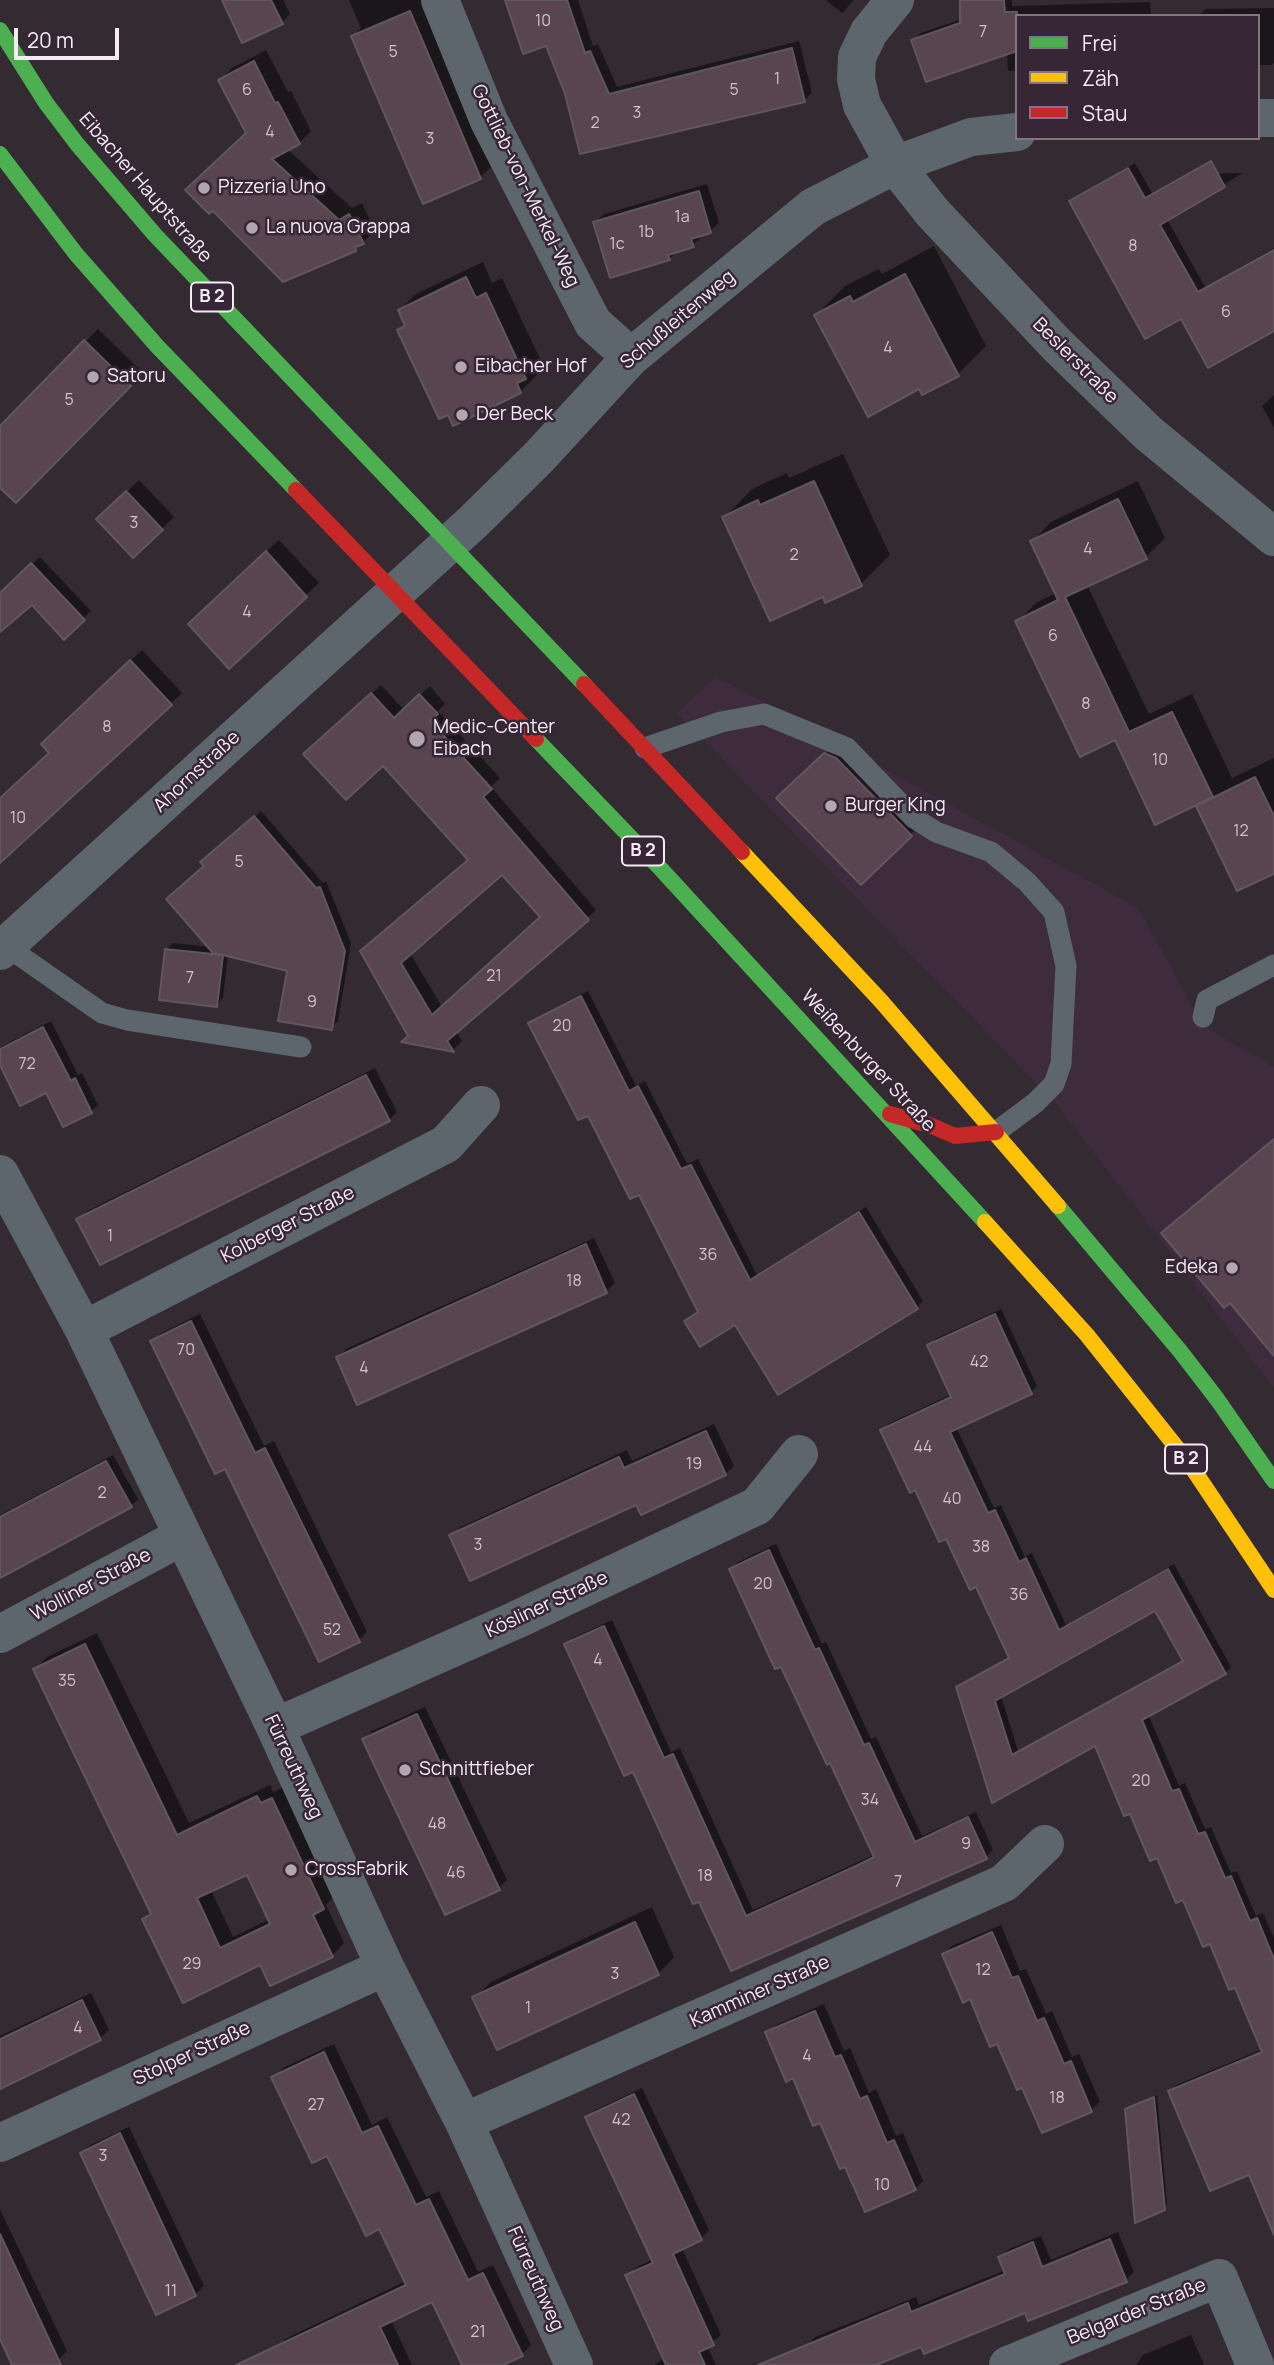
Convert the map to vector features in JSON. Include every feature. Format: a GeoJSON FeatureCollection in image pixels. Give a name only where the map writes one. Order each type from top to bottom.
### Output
{"type":"FeatureCollection","features":[{"type":"Feature","properties":{"kind":"main road","name":"Eibacher Hauptstraße"},"geometry":{"type":"LineString","coordinates":[[0,30],[46,103],[115,190],[212,297],[449,543]]}},
{"type":"Feature","properties":{"kind":"main road","name":"B 2"},"geometry":{"type":"LineString","coordinates":[[0,154],[69,245],[124,310],[209,402],[394,592]]}},
{"type":"Feature","properties":{"kind":"main road","name":"B 2"},"geometry":{"type":"LineString","coordinates":[[449,543],[881,1001],[996,1132],[1180,1352],[1217,1399],[1274,1481]]}},
{"type":"Feature","properties":{"kind":"main road","name":"Weißenburger Straße"},"geometry":{"type":"LineString","coordinates":[[394,592],[660,868],[888,1114],[1119,1372],[1189,1464],[1274,1590]]}},
{"type":"Feature","properties":{"kind":"main road"},"geometry":{"type":"LineString","coordinates":[[888,1114],[932,1126],[955,1136],[996,1132]]}},
{"type":"Feature","properties":{"kind":"street","name":"Gottlieb-von-Merkel-Weg"},"geometry":{"type":"LineString","coordinates":[[440,0],[489,121],[593,323],[631,357]]}},
{"type":"Feature","properties":{"kind":"street","name":"Beslerstraße"},"geometry":{"type":"LineString","coordinates":[[895,0],[869,32],[857,57],[856,79],[862,105],[895,165],[932,212],[1057,345],[1148,433],[1274,537]]}},
{"type":"Feature","properties":{"kind":"street","name":"Schußleitenweg"},"geometry":{"type":"LineString","coordinates":[[394,592],[539,457],[631,357],[813,207],[895,165],[971,137],[1015,132]]}},
{"type":"Feature","properties":{"kind":"street","name":"Ahornstraße"},"geometry":{"type":"LineString","coordinates":[[3,948],[394,592]]}},
{"type":"Feature","properties":{"kind":"street","name":"Kolberger Straße"},"geometry":{"type":"LineString","coordinates":[[84,1330],[446,1144],[481,1105]]}},
{"type":"Feature","properties":{"kind":"street","name":"Fürreuthweg"},"geometry":{"type":"LineString","coordinates":[[0,1174],[84,1330],[275,1727],[385,1967],[464,2122],[574,2365]]}},
{"type":"Feature","properties":{"kind":"street","name":"Kösliner Straße"},"geometry":{"type":"LineString","coordinates":[[275,1727],[516,1620],[757,1506],[799,1454]]}},
{"type":"Feature","properties":{"kind":"street","name":"Wolliner Straße"},"geometry":{"type":"LineString","coordinates":[[0,1634],[183,1536]]}},
{"type":"Feature","properties":{"kind":"street","name":"Kamminer Straße"},"geometry":{"type":"LineString","coordinates":[[464,2122],[1004,1883],[1045,1844]]}},
{"type":"Feature","properties":{"kind":"street","name":"Stolper Straße"},"geometry":{"type":"LineString","coordinates":[[0,2143],[385,1967]]}},
{"type":"Feature","properties":{"kind":"street","name":"Belgarder Straße"},"geometry":{"type":"LineString","coordinates":[[1008,2365],[1219,2278],[1255,2365]]}},
{"type":"Feature","properties":{"kind":"lane"},"geometry":{"type":"LineString","coordinates":[[645,748],[722,722],[764,714],[846,748],[914,818],[936,832],[991,852],[1027,882],[1054,912],[1066,966],[1061,1064],[1054,1084],[1035,1104],[996,1132]]}},
{"type":"Feature","properties":{"kind":"lane"},"geometry":{"type":"LineString","coordinates":[[3,948],[102,1013],[127,1020],[302,1047]]}},
{"type":"Feature","properties":{"kind":"lane"},"geometry":{"type":"LineString","coordinates":[[1203,1017],[1207,1000],[1274,965]]}},
{"type":"Feature","properties":{"kind":"shaded area"},"geometry":{"type":"Polygon","coordinates":[[[716,676],[1138,908],[1204,1026],[1274,1067],[1274,1388],[1059,1107],[677,713],[716,676]]]}},
{"type":"Feature","properties":{"kind":"building"},"geometry":{"type":"Polygon","coordinates":[[[222,0],[271,0],[283,24],[242,43],[222,0]]]}},
{"type":"Feature","properties":{"kind":"building"},"geometry":{"type":"Polygon","coordinates":[[[505,0],[567,0],[585,53],[590,51],[609,94],[792,48],[805,102],[580,154],[565,94],[546,46],[523,54],[505,0]]]}},
{"type":"Feature","properties":{"kind":"building"},"geometry":{"type":"Polygon","coordinates":[[[960,0],[1004,0],[1005,12],[1017,12],[1015,52],[926,82],[911,40],[960,23],[960,0]]]}},
{"type":"Feature","properties":{"kind":"building"},"geometry":{"type":"Polygon","coordinates":[[[410,11],[481,179],[423,204],[351,36],[410,11]]]}},
{"type":"Feature","properties":{"kind":"building"},"geometry":{"type":"Polygon","coordinates":[[[254,61],[300,144],[272,159],[339,220],[349,214],[364,244],[355,247],[356,251],[283,282],[213,211],[209,214],[185,190],[246,133],[218,80],[254,61]]]}},
{"type":"Feature","properties":{"kind":"building"},"geometry":{"type":"Polygon","coordinates":[[[1211,161],[1225,187],[1160,225],[1198,292],[1274,250],[1274,331],[1208,368],[1181,319],[1145,339],[1069,201],[1128,168],[1145,198],[1211,161]]]}},
{"type":"Feature","properties":{"kind":"building"},"geometry":{"type":"Polygon","coordinates":[[[699,191],[711,233],[691,239],[694,247],[668,255],[670,260],[610,278],[593,222],[699,191]]]}},
{"type":"Feature","properties":{"kind":"building"},"geometry":{"type":"Polygon","coordinates":[[[905,274],[959,376],[922,395],[919,389],[868,417],[814,315],[850,296],[853,302],[905,274]]]}},
{"type":"Feature","properties":{"kind":"building"},"geometry":{"type":"Polygon","coordinates":[[[466,277],[476,298],[486,293],[526,379],[517,383],[521,393],[453,426],[448,415],[439,419],[397,330],[405,326],[398,310],[466,277]]]}},
{"type":"Feature","properties":{"kind":"building"},"geometry":{"type":"Polygon","coordinates":[[[84,340],[131,386],[16,503],[0,488],[0,426],[84,340]]]}},
{"type":"Feature","properties":{"kind":"building"},"geometry":{"type":"Polygon","coordinates":[[[814,481],[862,586],[825,603],[823,597],[770,621],[722,517],[758,500],[760,505],[814,481]]]}},
{"type":"Feature","properties":{"kind":"building"},"geometry":{"type":"Polygon","coordinates":[[[126,491],[163,530],[133,558],[96,519],[126,491]]]}},
{"type":"Feature","properties":{"kind":"building"},"geometry":{"type":"Polygon","coordinates":[[[1118,499],[1147,559],[1065,597],[1129,732],[1172,712],[1213,797],[1155,825],[1115,740],[1080,757],[1015,621],[1058,600],[1030,541],[1118,499]]]}},
{"type":"Feature","properties":{"kind":"building"},"geometry":{"type":"Polygon","coordinates":[[[266,551],[307,597],[229,669],[188,624],[266,551]]]}},
{"type":"Feature","properties":{"kind":"building"},"geometry":{"type":"Polygon","coordinates":[[[31,563],[85,620],[64,640],[32,605],[0,632],[0,593],[31,563]]]}},
{"type":"Feature","properties":{"kind":"building"},"geometry":{"type":"Polygon","coordinates":[[[130,660],[172,705],[0,863],[0,798],[49,753],[41,744],[130,660]]]}},
{"type":"Feature","properties":{"kind":"building"},"geometry":{"type":"Polygon","coordinates":[[[371,693],[394,718],[419,694],[438,714],[430,721],[492,789],[483,797],[589,920],[447,1041],[454,1052],[401,1042],[408,1036],[360,951],[468,860],[383,766],[346,800],[303,754],[371,693]],[[502,875],[401,963],[432,1015],[540,917],[502,875]]]}},
{"type":"Feature","properties":{"kind":"building"},"geometry":{"type":"Polygon","coordinates":[[[824,753],[836,758],[912,836],[861,885],[776,798],[824,753]]]}},
{"type":"Feature","properties":{"kind":"building"},"geometry":{"type":"Polygon","coordinates":[[[1255,777],[1274,816],[1274,874],[1237,891],[1196,806],[1255,777]]]}},
{"type":"Feature","properties":{"kind":"building"},"geometry":{"type":"Polygon","coordinates":[[[254,816],[316,888],[320,887],[345,951],[332,1030],[278,1021],[287,971],[223,955],[217,1007],[159,1000],[165,949],[222,955],[213,953],[166,899],[204,866],[200,862],[254,816]]]}},
{"type":"Feature","properties":{"kind":"building"},"geometry":{"type":"Polygon","coordinates":[[[581,996],[629,1091],[638,1086],[681,1169],[691,1165],[750,1280],[859,1212],[918,1309],[778,1395],[735,1325],[700,1347],[684,1321],[698,1312],[639,1195],[630,1199],[588,1116],[578,1120],[528,1023],[581,996]]]}},
{"type":"Feature","properties":{"kind":"building"},"geometry":{"type":"Polygon","coordinates":[[[43,1027],[71,1081],[75,1078],[92,1113],[63,1127],[46,1093],[20,1106],[0,1065],[0,1049],[43,1027]]]}},
{"type":"Feature","properties":{"kind":"building"},"geometry":{"type":"Polygon","coordinates":[[[366,1075],[390,1121],[100,1265],[76,1219],[366,1075]]]}},
{"type":"Feature","properties":{"kind":"building","name":"Edeka"},"geometry":{"type":"Polygon","coordinates":[[[1274,1139],[1274,1356],[1230,1303],[1224,1308],[1161,1233],[1274,1139]]]}},
{"type":"Feature","properties":{"kind":"building"},"geometry":{"type":"Polygon","coordinates":[[[586,1244],[607,1293],[357,1405],[336,1357],[586,1244]]]}},
{"type":"Feature","properties":{"kind":"building"},"geometry":{"type":"Polygon","coordinates":[[[995,1314],[1032,1394],[950,1432],[988,1513],[995,1510],[1019,1562],[1026,1558],[1059,1630],[1168,1569],[1226,1674],[1142,1720],[1172,1791],[1179,1789],[1198,1834],[1205,1832],[1225,1878],[1231,1876],[1250,1921],[1257,1918],[1274,1959],[1274,2235],[1249,2175],[1210,2191],[1168,2091],[1262,2052],[1235,1988],[1229,1990],[1210,1944],[1203,1947],[1183,1900],[1176,1903],[1157,1858],[1150,1861],[1130,1814],[1124,1816],[1095,1746],[992,1803],[956,1687],[1009,1658],[976,1587],[970,1590],[946,1539],[939,1542],[915,1490],[910,1493],[880,1430],[951,1397],[927,1345],[995,1314]],[[1155,1611],[995,1701],[1012,1755],[1183,1661],[1155,1611]]]}},
{"type":"Feature","properties":{"kind":"building"},"geometry":{"type":"Polygon","coordinates":[[[191,1321],[255,1453],[265,1448],[360,1642],[319,1662],[225,1469],[215,1474],[150,1341],[191,1321]]]}},
{"type":"Feature","properties":{"kind":"building"},"geometry":{"type":"Polygon","coordinates":[[[706,1431],[726,1475],[641,1515],[636,1505],[470,1581],[449,1535],[619,1457],[624,1468],[706,1431]]]}},
{"type":"Feature","properties":{"kind":"building"},"geometry":{"type":"Polygon","coordinates":[[[106,1461],[132,1507],[0,1578],[0,1517],[106,1461]]]}},
{"type":"Feature","properties":{"kind":"building"},"geometry":{"type":"Polygon","coordinates":[[[769,1550],[815,1650],[819,1648],[864,1745],[869,1743],[915,1842],[968,1817],[987,1859],[731,1971],[699,1902],[693,1904],[633,1772],[624,1776],[564,1644],[604,1626],[664,1758],[673,1754],[746,1916],[858,1865],[874,1857],[781,1667],[775,1669],[729,1569],[769,1550]]]}},
{"type":"Feature","properties":{"kind":"building"},"geometry":{"type":"Polygon","coordinates":[[[85,1644],[177,1835],[257,1796],[261,1803],[272,1798],[324,1909],[313,1915],[333,1957],[270,1986],[260,1965],[183,2003],[142,1919],[151,1914],[33,1669],[85,1644]],[[247,1875],[197,1898],[220,1948],[270,1924],[247,1875]]]}},
{"type":"Feature","properties":{"kind":"building"},"geometry":{"type":"Polygon","coordinates":[[[417,1714],[500,1890],[445,1915],[362,1739],[417,1714]]]}},
{"type":"Feature","properties":{"kind":"building"},"geometry":{"type":"Polygon","coordinates":[[[635,1922],[659,1975],[497,2050],[472,1997],[635,1922]]]}},
{"type":"Feature","properties":{"kind":"building"},"geometry":{"type":"Polygon","coordinates":[[[992,1932],[1012,1978],[1018,1976],[1037,2021],[1044,2018],[1064,2064],[1071,2061],[1092,2112],[1042,2133],[1022,2088],[1017,2090],[997,2044],[990,2047],[970,1999],[963,2003],[942,1954],[992,1932]]]}},
{"type":"Feature","properties":{"kind":"building"},"geometry":{"type":"Polygon","coordinates":[[[82,2000],[101,2040],[0,2089],[0,2039],[82,2000]]]}},
{"type":"Feature","properties":{"kind":"building"},"geometry":{"type":"Polygon","coordinates":[[[815,2011],[835,2057],[841,2055],[860,2099],[867,2096],[887,2143],[894,2140],[916,2190],[865,2212],[845,2167],[840,2169],[820,2123],[813,2126],[793,2078],[786,2082],[765,2032],[815,2011]]]}},
{"type":"Feature","properties":{"kind":"building"},"geometry":{"type":"Polygon","coordinates":[[[324,2052],[362,2133],[378,2126],[416,2205],[429,2199],[468,2280],[483,2273],[523,2356],[503,2365],[462,2365],[432,2302],[380,2327],[398,2365],[236,2365],[406,2285],[379,2229],[366,2236],[327,2156],[312,2163],[271,2077],[324,2052]]]}},
{"type":"Feature","properties":{"kind":"building"},"geometry":{"type":"Polygon","coordinates":[[[634,2094],[702,2240],[673,2254],[714,2345],[699,2352],[705,2365],[666,2365],[625,2275],[653,2263],[585,2117],[634,2094]]]}},
{"type":"Feature","properties":{"kind":"building"},"geometry":{"type":"Polygon","coordinates":[[[1154,2097],[1165,2210],[1135,2223],[1125,2109],[1154,2097]]]}},
{"type":"Feature","properties":{"kind":"building"},"geometry":{"type":"Polygon","coordinates":[[[120,2133],[196,2296],[156,2315],[80,2153],[120,2133]]]}},
{"type":"Feature","properties":{"kind":"building"},"geometry":{"type":"Polygon","coordinates":[[[0,2234],[61,2365],[12,2365],[0,2339],[0,2234]]]}},
{"type":"Feature","properties":{"kind":"building"},"geometry":{"type":"Polygon","coordinates":[[[1110,2239],[1127,2282],[1028,2321],[1025,2313],[924,2354],[921,2347],[876,2365],[758,2365],[908,2303],[911,2312],[1005,2274],[998,2257],[1033,2242],[1042,2267],[1110,2239]]]}},
{"type":"Feature","properties":{"kind":"traffic: fast"},"geometry":{"type":"LineString","coordinates":[[0,30],[46,103],[77,144],[155,235],[584,684]]}},
{"type":"Feature","properties":{"kind":"traffic: fast"},"geometry":{"type":"LineString","coordinates":[[0,154],[76,254],[157,346],[296,490]]}},
{"type":"Feature","properties":{"kind":"traffic: fast"},"geometry":{"type":"LineString","coordinates":[[536,739],[660,868],[985,1222]]}},
{"type":"Feature","properties":{"kind":"traffic: fast"},"geometry":{"type":"LineString","coordinates":[[1058,1206],[1180,1351],[1274,1481]]}},
{"type":"Feature","properties":{"kind":"traffic: slow"},"geometry":{"type":"LineString","coordinates":[[742,852],[881,1001],[1058,1206]]}},
{"type":"Feature","properties":{"kind":"traffic: slow"},"geometry":{"type":"LineString","coordinates":[[985,1222],[1087,1335],[1189,1463],[1274,1590]]}},
{"type":"Feature","properties":{"kind":"traffic: jam"},"geometry":{"type":"LineString","coordinates":[[296,490],[536,739]]}},
{"type":"Feature","properties":{"kind":"traffic: jam"},"geometry":{"type":"LineString","coordinates":[[584,684],[742,852]]}},
{"type":"Feature","properties":{"kind":"traffic: jam"},"geometry":{"type":"LineString","coordinates":[[890,1114],[955,1136],[996,1132]]}},
{"type":"Feature","properties":{"kind":"place","name":"Pizzeria Uno"},"geometry":{"type":"Point","coordinates":[204,188]}},
{"type":"Feature","properties":{"kind":"place","name":"La nuova Grappa"},"geometry":{"type":"Point","coordinates":[252,228]}},
{"type":"Feature","properties":{"kind":"place","name":"Eibacher Hof"},"geometry":{"type":"Point","coordinates":[461,367]}},
{"type":"Feature","properties":{"kind":"place","name":"Satoru"},"geometry":{"type":"Point","coordinates":[93,377]}},
{"type":"Feature","properties":{"kind":"place","name":"Der Beck"},"geometry":{"type":"Point","coordinates":[462,415]}},
{"type":"Feature","properties":{"kind":"place","name":"Medic-Center Eibach"},"geometry":{"type":"Point","coordinates":[417,739]}},
{"type":"Feature","properties":{"kind":"place","name":"Burger King"},"geometry":{"type":"Point","coordinates":[831,806]}},
{"type":"Feature","properties":{"kind":"place","name":"Edeka"},"geometry":{"type":"Point","coordinates":[1232,1268]}},
{"type":"Feature","properties":{"kind":"place","name":"Schnittfieber"},"geometry":{"type":"Point","coordinates":[405,1770]}},
{"type":"Feature","properties":{"kind":"place","name":"CrossFabrik"},"geometry":{"type":"Point","coordinates":[291,1870]}}]}
